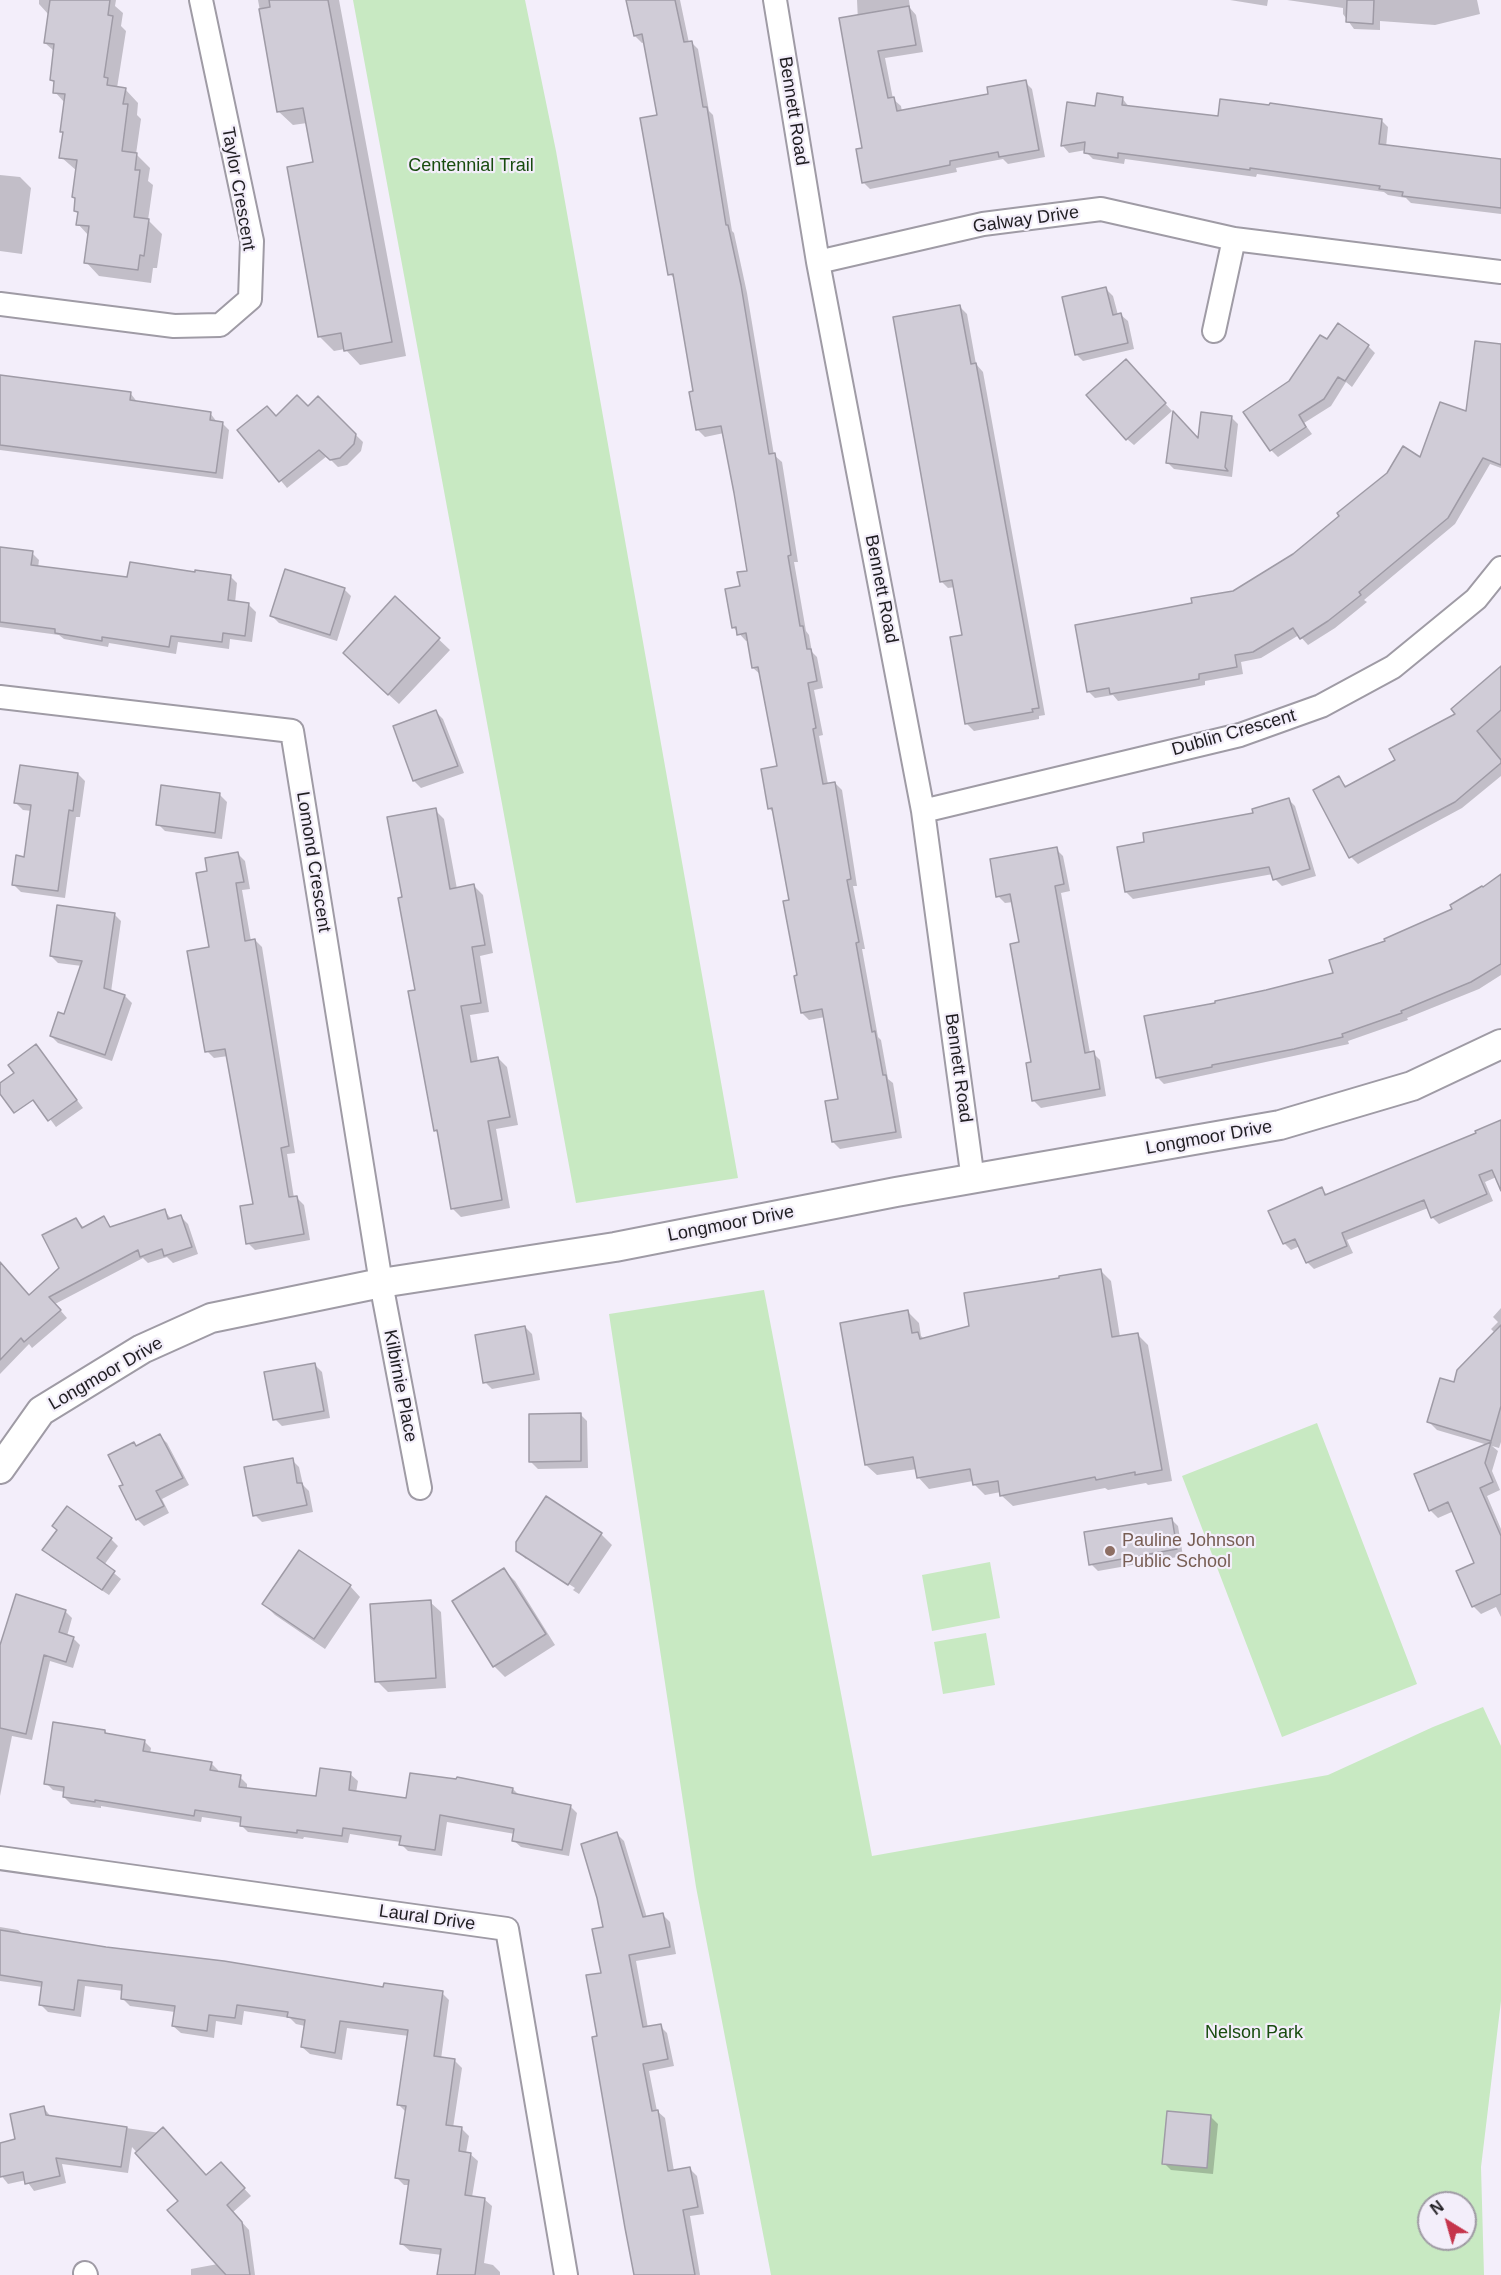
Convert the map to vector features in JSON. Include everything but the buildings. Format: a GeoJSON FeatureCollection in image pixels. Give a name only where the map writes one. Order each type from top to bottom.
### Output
{"type":"FeatureCollection","features":[{"type":"Feature","properties":{"kind":"street","name":"Taylor Crescent"},"geometry":{"type":"LineString","coordinates":[[0,304],[174,326],[219,325],[250,299],[252,241],[201,0]]}},
{"type":"Feature","properties":{"kind":"street","name":"Bennett Road"},"geometry":{"type":"LineString","coordinates":[[775,0],[818,262],[923,811],[973,1180]]}},
{"type":"Feature","properties":{"kind":"street","name":"Galway Drive"},"geometry":{"type":"LineString","coordinates":[[818,262],[983,224],[1101,209],[1234,239],[1501,272]]}},
{"type":"Feature","properties":{"kind":"street"},"geometry":{"type":"LineString","coordinates":[[1214,331],[1234,239]]}},
{"type":"Feature","properties":{"kind":"street","name":"Dublin Crescent"},"geometry":{"type":"LineString","coordinates":[[923,811],[1240,735],[1321,706],[1393,667],[1476,599],[1501,568]]}},
{"type":"Feature","properties":{"kind":"street","name":"Lomond Crescent"},"geometry":{"type":"LineString","coordinates":[[0,697],[292,731],[381,1283]]}},
{"type":"Feature","properties":{"kind":"street","name":"Longmoor Drive"},"geometry":{"type":"LineString","coordinates":[[0,1469],[41,1411],[142,1349],[211,1318],[381,1283],[615,1247],[896,1192],[1280,1125],[1412,1086],[1501,1044]]}},
{"type":"Feature","properties":{"kind":"street","name":"Kilbirnie Place"},"geometry":{"type":"LineString","coordinates":[[381,1283],[420,1488]]}},
{"type":"Feature","properties":{"kind":"street","name":"Laural Drive"},"geometry":{"type":"LineString","coordinates":[[0,1858],[507,1929],[566,2275]]}},
{"type":"Feature","properties":{"kind":"green space","name":"Centennial Trail"},"geometry":{"type":"Polygon","coordinates":[[[353,0],[525,0],[556,151],[738,1178],[576,1203],[353,0]]]}},
{"type":"Feature","properties":{"kind":"green space","name":"Nelson Park"},"geometry":{"type":"Polygon","coordinates":[[[764,1290],[872,1856],[1328,1775],[1483,1707],[1501,1746],[1501,2001],[1481,2167],[1484,2275],[771,2275],[696,1887],[609,1314],[764,1290]]]}},
{"type":"Feature","properties":{"kind":"green space"},"geometry":{"type":"Polygon","coordinates":[[[1317,1423],[1417,1684],[1282,1737],[1182,1476],[1317,1423]]]}},
{"type":"Feature","properties":{"kind":"green space"},"geometry":{"type":"Polygon","coordinates":[[[990,1562],[1000,1618],[932,1631],[922,1575],[990,1562]]]}},
{"type":"Feature","properties":{"kind":"green space"},"geometry":{"type":"Polygon","coordinates":[[[986,1633],[995,1685],[943,1694],[934,1642],[986,1633]]]}},
{"type":"Feature","properties":{"kind":"place","name":"Pauline Johnson Public School"},"geometry":{"type":"Point","coordinates":[1110,1551]}}]}
